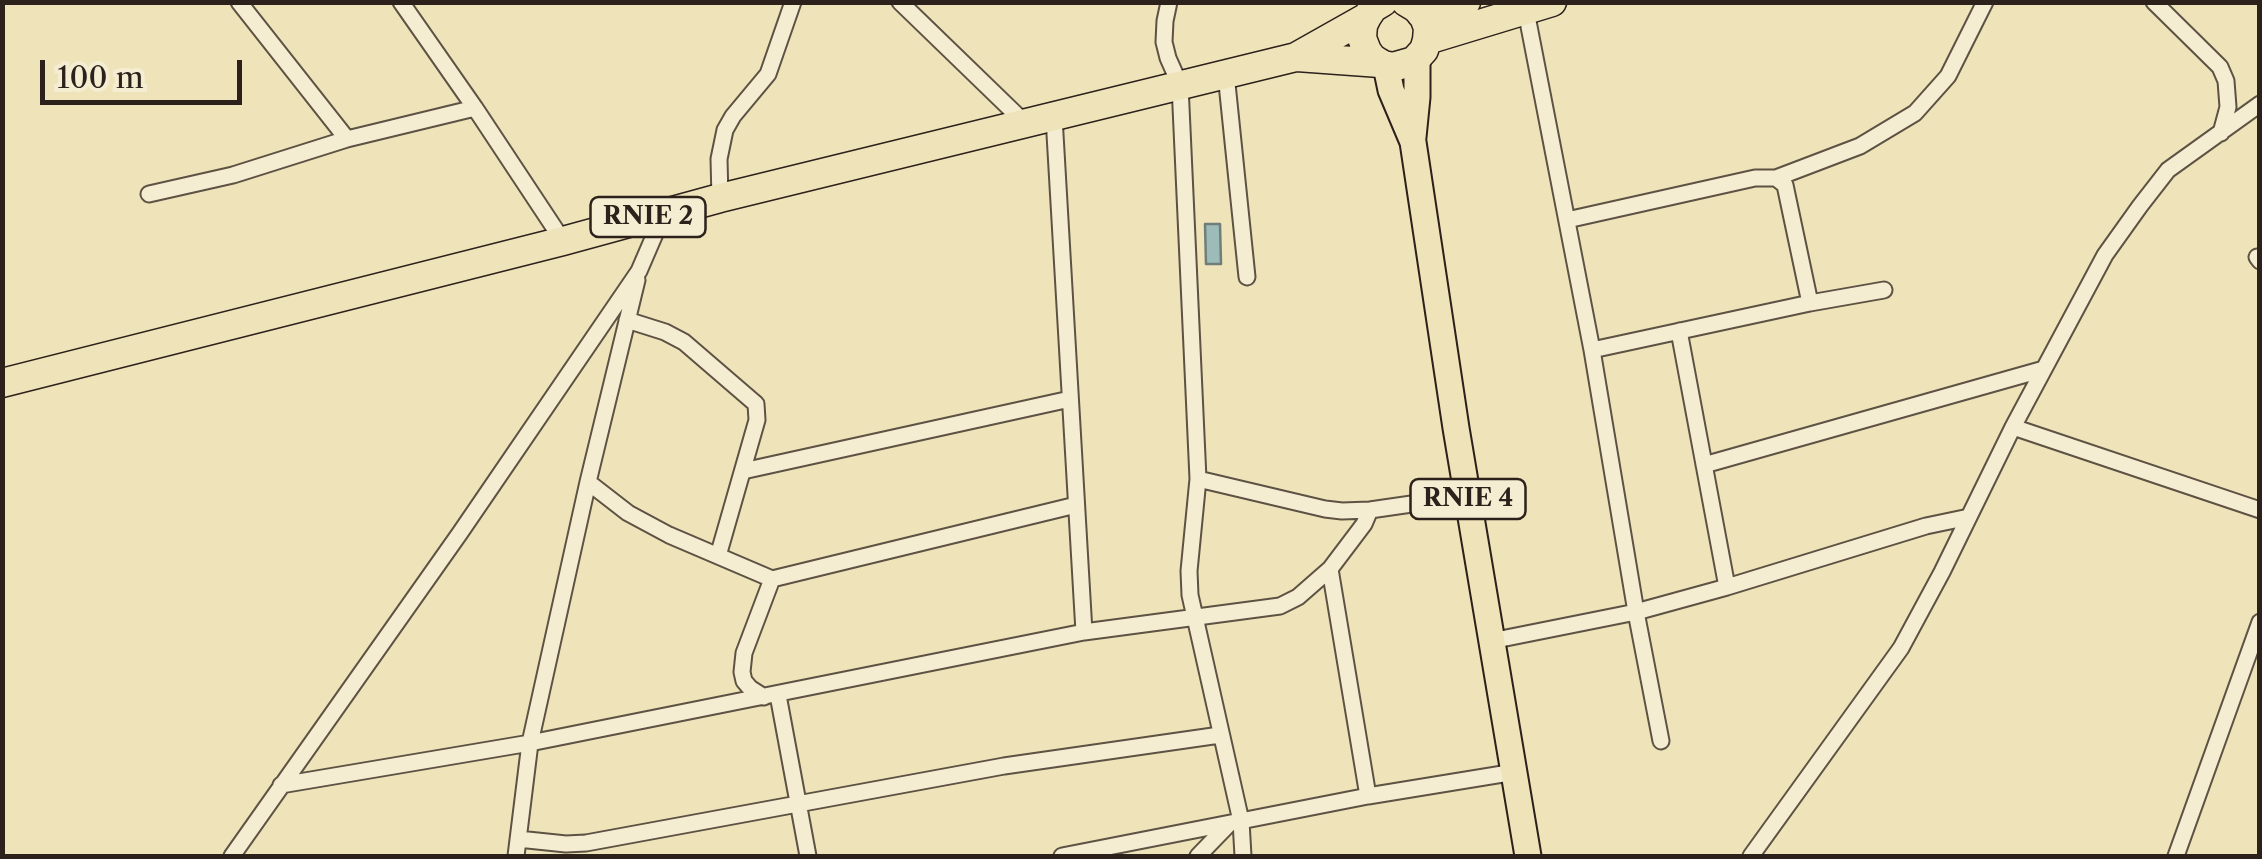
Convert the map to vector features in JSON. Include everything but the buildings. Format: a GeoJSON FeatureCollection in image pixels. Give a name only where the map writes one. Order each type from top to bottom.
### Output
{"type":"FeatureCollection","features":[{"type":"Feature","properties":{"kind":"highway"},"geometry":{"type":"LineString","coordinates":[[1296,57],[1399,15],[1466,2]]}},
{"type":"Feature","properties":{"kind":"highway"},"geometry":{"type":"LineString","coordinates":[[1383,64],[1369,54],[1362,30],[1399,15],[1539,7]]}},
{"type":"Feature","properties":{"kind":"highway"},"geometry":{"type":"LineString","coordinates":[[1296,57],[1401,66],[1399,15]]}},
{"type":"Feature","properties":{"kind":"highway","name":"RNIE 2"},"geometry":{"type":"LineString","coordinates":[[2,383],[720,198],[1296,57]]}},
{"type":"Feature","properties":{"kind":"main road","name":"RNIE 4"},"geometry":{"type":"LineString","coordinates":[[1399,15],[1417,97],[1412,142]]}},
{"type":"Feature","properties":{"kind":"main road","name":"RNIE 4"},"geometry":{"type":"LineString","coordinates":[[1383,64],[1412,142],[1528,856]]}},
{"type":"Feature","properties":{"kind":"street"},"geometry":{"type":"LineString","coordinates":[[239,2],[347,140]]}},
{"type":"Feature","properties":{"kind":"street"},"geometry":{"type":"LineString","coordinates":[[401,2],[562,240]]}},
{"type":"Feature","properties":{"kind":"street"},"geometry":{"type":"LineString","coordinates":[[720,198],[719,159],[725,130],[768,74],[793,2]]}},
{"type":"Feature","properties":{"kind":"street"},"geometry":{"type":"LineString","coordinates":[[900,2],[1026,124]]}},
{"type":"Feature","properties":{"kind":"street"},"geometry":{"type":"LineString","coordinates":[[1169,2],[1164,42],[1180,86],[1198,479],[1190,596],[1220,735],[1234,823],[1244,856]]}},
{"type":"Feature","properties":{"kind":"street"},"geometry":{"type":"LineString","coordinates":[[1568,220],[1755,178],[1776,178],[1860,146],[1915,113],[1948,76],[1985,2]]}},
{"type":"Feature","properties":{"kind":"street"},"geometry":{"type":"LineString","coordinates":[[2154,2],[2220,67],[2226,81],[2228,107],[2221,133]]}},
{"type":"Feature","properties":{"kind":"street"},"geometry":{"type":"LineString","coordinates":[[1539,7],[1568,220],[1661,741]]}},
{"type":"Feature","properties":{"kind":"street"},"geometry":{"type":"LineString","coordinates":[[1226,74],[1247,277]]}},
{"type":"Feature","properties":{"kind":"street"},"geometry":{"type":"LineString","coordinates":[[1751,856],[1901,648],[2105,255],[2168,170],[2260,104]]}},
{"type":"Feature","properties":{"kind":"street"},"geometry":{"type":"LineString","coordinates":[[149,194],[476,108]]}},
{"type":"Feature","properties":{"kind":"street"},"geometry":{"type":"LineString","coordinates":[[1054,117],[1084,632]]}},
{"type":"Feature","properties":{"kind":"street"},"geometry":{"type":"LineString","coordinates":[[1776,178],[1785,185],[1810,303]]}},
{"type":"Feature","properties":{"kind":"street"},"geometry":{"type":"LineString","coordinates":[[516,856],[530,743],[588,482],[639,271],[664,213]]}},
{"type":"Feature","properties":{"kind":"street"},"geometry":{"type":"LineString","coordinates":[[232,856],[639,271]]}},
{"type":"Feature","properties":{"kind":"street"},"geometry":{"type":"LineString","coordinates":[[1592,350],[1884,290]]}},
{"type":"Feature","properties":{"kind":"street"},"geometry":{"type":"LineString","coordinates":[[628,320],[684,342],[756,404],[757,420],[718,556]]}},
{"type":"Feature","properties":{"kind":"street"},"geometry":{"type":"LineString","coordinates":[[1679,331],[1727,587]]}},
{"type":"Feature","properties":{"kind":"street"},"geometry":{"type":"LineString","coordinates":[[1704,466],[2044,369]]}},
{"type":"Feature","properties":{"kind":"street"},"geometry":{"type":"LineString","coordinates":[[743,470],[1070,399]]}},
{"type":"Feature","properties":{"kind":"street"},"geometry":{"type":"LineString","coordinates":[[2013,428],[2260,510]]}},
{"type":"Feature","properties":{"kind":"street"},"geometry":{"type":"LineString","coordinates":[[1198,479],[1342,511],[1467,496]]}},
{"type":"Feature","properties":{"kind":"street"},"geometry":{"type":"LineString","coordinates":[[588,482],[669,536],[772,579],[1076,505]]}},
{"type":"Feature","properties":{"kind":"street"},"geometry":{"type":"LineString","coordinates":[[281,785],[530,743],[1084,632],[1280,606],[1298,597],[1330,569],[1370,510]]}},
{"type":"Feature","properties":{"kind":"street"},"geometry":{"type":"LineString","coordinates":[[1491,642],[1636,612],[1926,526],[1969,517]]}},
{"type":"Feature","properties":{"kind":"street"},"geometry":{"type":"LineString","coordinates":[[1330,569],[1368,796]]}},
{"type":"Feature","properties":{"kind":"street"},"geometry":{"type":"LineString","coordinates":[[771,696],[750,688],[742,672],[744,653],[772,579]]}},
{"type":"Feature","properties":{"kind":"street"},"geometry":{"type":"LineString","coordinates":[[2176,856],[2260,622]]}},
{"type":"Feature","properties":{"kind":"street"},"geometry":{"type":"LineString","coordinates":[[771,696],[799,802],[808,856]]}},
{"type":"Feature","properties":{"kind":"street"},"geometry":{"type":"LineString","coordinates":[[518,839],[586,843],[1004,766],[1220,735]]}},
{"type":"Feature","properties":{"kind":"street"},"geometry":{"type":"LineString","coordinates":[[1062,856],[1368,796],[1514,772]]}},
{"type":"Feature","properties":{"kind":"street"},"geometry":{"type":"LineString","coordinates":[[1198,856],[1234,823]]}},
{"type":"Feature","properties":{"kind":"water"},"geometry":{"type":"Polygon","coordinates":[[[1205,224],[1220,224],[1221,264],[1206,264],[1205,224]]]}}]}
